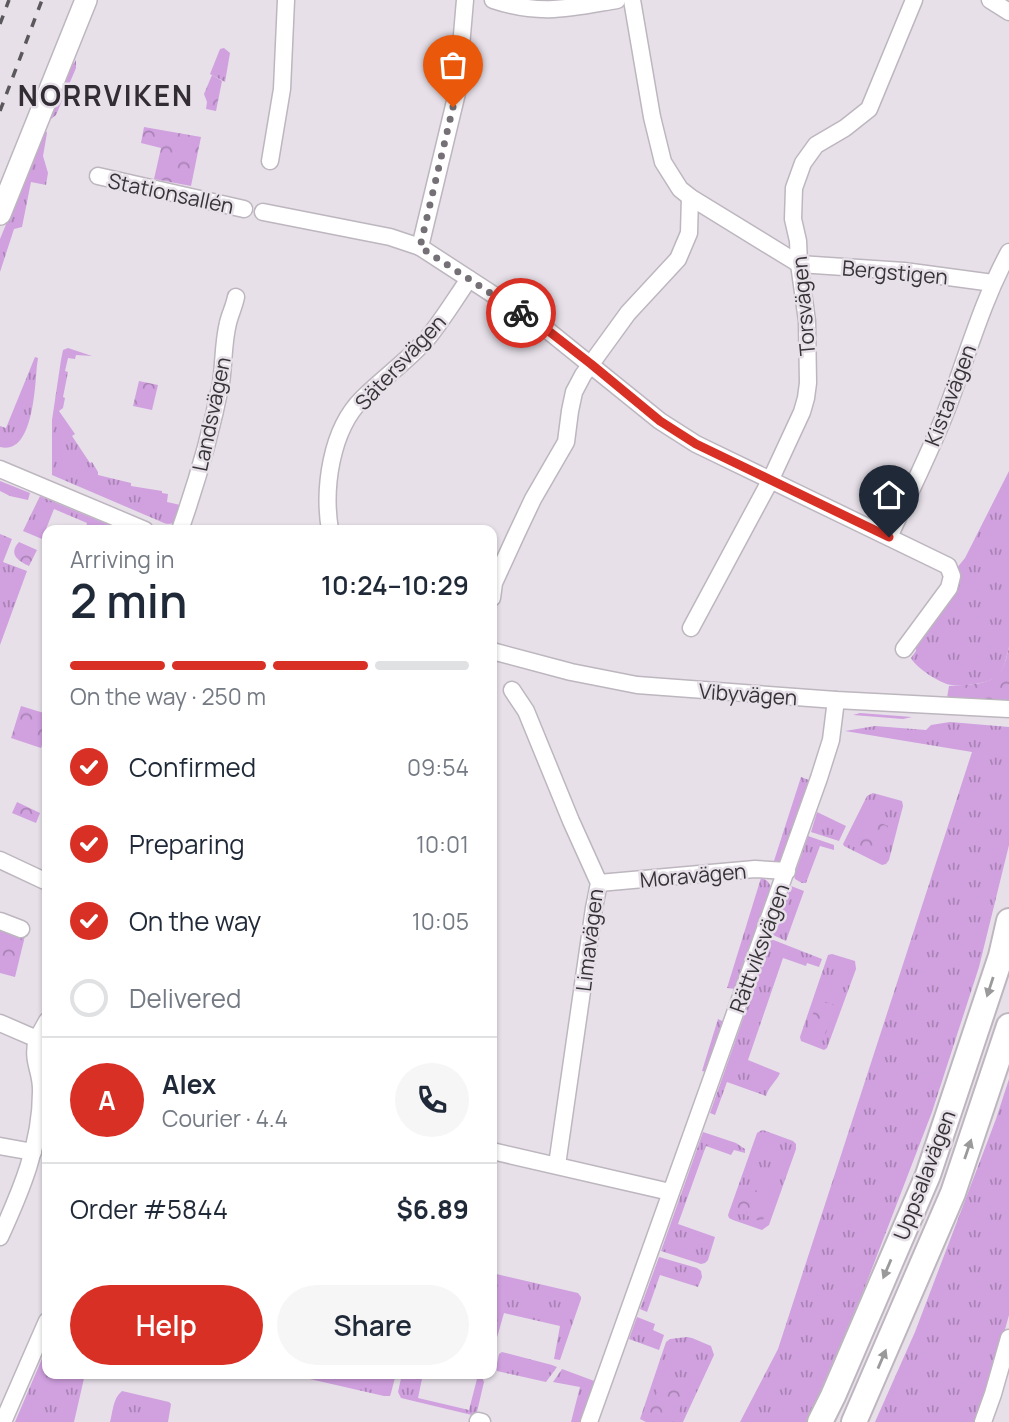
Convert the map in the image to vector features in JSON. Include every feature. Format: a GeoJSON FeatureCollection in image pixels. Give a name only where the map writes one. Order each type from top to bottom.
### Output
{"type":"FeatureCollection","features":[{"type":"Feature","properties":{"kind":"highway","name":"Uppsalavägen"},"geometry":{"type":"LineString","coordinates":[[820,1422],[928,1175],[1001,956],[1009,921]]}},
{"type":"Feature","properties":{"kind":"highway","name":"Uppsalavägen"},"geometry":{"type":"LineString","coordinates":[[855,1422],[953,1193],[1009,1026]]}},
{"type":"Feature","properties":{"kind":"main road"},"geometry":{"type":"LineString","coordinates":[[0,214],[86,0]]}},
{"type":"Feature","properties":{"kind":"street"},"geometry":{"type":"LineString","coordinates":[[270,160],[282,89],[286,0]]}},
{"type":"Feature","properties":{"kind":"street"},"geometry":{"type":"LineString","coordinates":[[420,247],[457,93],[465,0]]}},
{"type":"Feature","properties":{"kind":"street"},"geometry":{"type":"LineString","coordinates":[[493,0],[514,7],[537,10],[562,9],[617,0]]}},
{"type":"Feature","properties":{"kind":"street","name":"Bergstigen"},"geometry":{"type":"LineString","coordinates":[[632,0],[652,117],[663,162],[680,189],[690,197],[799,264],[904,271],[993,283]]}},
{"type":"Feature","properties":{"kind":"street","name":"Torsvägen"},"geometry":{"type":"LineString","coordinates":[[691,628],[770,481],[806,398],[807,321],[793,219],[794,188],[803,163],[816,145],[845,128],[869,109],[914,0]]}},
{"type":"Feature","properties":{"kind":"street"},"geometry":{"type":"LineString","coordinates":[[990,0],[1009,12]]}},
{"type":"Feature","properties":{"kind":"street","name":"Stationsallén"},"geometry":{"type":"LineString","coordinates":[[98,176],[244,209]]}},
{"type":"Feature","properties":{"kind":"street"},"geometry":{"type":"LineString","coordinates":[[497,576],[533,499],[566,442],[574,392],[628,313],[678,259],[689,233],[690,197]]}},
{"type":"Feature","properties":{"kind":"street"},"geometry":{"type":"LineString","coordinates":[[263,212],[381,235],[420,247],[546,329],[660,421],[696,444],[948,566],[952,576],[949,588],[904,649]]}},
{"type":"Feature","properties":{"kind":"street","name":"Kistavägen"},"geometry":{"type":"LineString","coordinates":[[889,537],[933,444],[993,283],[1009,251]]}},
{"type":"Feature","properties":{"kind":"street","name":"Sätersvägen"},"geometry":{"type":"LineString","coordinates":[[330,525],[328,506],[332,457],[344,425],[361,400],[401,366],[427,339],[469,279]]}},
{"type":"Feature","properties":{"kind":"street","name":"Landsvägen"},"geometry":{"type":"LineString","coordinates":[[182,525],[212,425],[228,323],[236,298]]}},
{"type":"Feature","properties":{"kind":"street"},"geometry":{"type":"LineString","coordinates":[[5,469],[134,525]]}},
{"type":"Feature","properties":{"kind":"street","name":"Vibyvägen"},"geometry":{"type":"LineString","coordinates":[[497,652],[571,672],[637,685],[836,700],[1009,709]]}},
{"type":"Feature","properties":{"kind":"street","name":"Limavägen"},"geometry":{"type":"LineString","coordinates":[[512,690],[526,711],[599,883],[557,1166]]}},
{"type":"Feature","properties":{"kind":"street","name":"Rättviksvägen"},"geometry":{"type":"LineString","coordinates":[[589,1422],[787,871],[831,740],[836,700]]}},
{"type":"Feature","properties":{"kind":"street"},"geometry":{"type":"LineString","coordinates":[[0,860],[42,880]]}},
{"type":"Feature","properties":{"kind":"street","name":"Moravägen"},"geometry":{"type":"LineString","coordinates":[[599,883],[755,869],[787,871]]}},
{"type":"Feature","properties":{"kind":"street"},"geometry":{"type":"LineString","coordinates":[[0,922],[21,929]]}},
{"type":"Feature","properties":{"kind":"street"},"geometry":{"type":"LineString","coordinates":[[0,1023],[42,1042],[34,1052],[41,1092],[37,1139],[0,1237]]}},
{"type":"Feature","properties":{"kind":"street"},"geometry":{"type":"LineString","coordinates":[[0,1146],[33,1152]]}},
{"type":"Feature","properties":{"kind":"street"},"geometry":{"type":"LineString","coordinates":[[497,1152],[670,1192]]}},
{"type":"Feature","properties":{"kind":"street"},"geometry":{"type":"LineString","coordinates":[[3,1422],[42,1332]]}},
{"type":"Feature","properties":{"kind":"street"},"geometry":{"type":"LineString","coordinates":[[983,1422],[1009,1338]]}},
{"type":"Feature","properties":{"kind":"green space"},"geometry":{"type":"Polygon","coordinates":[[[224,48],[230,53],[225,82],[210,74],[220,49],[224,48]]]}},
{"type":"Feature","properties":{"kind":"green space"},"geometry":{"type":"Polygon","coordinates":[[[76,60],[76,68],[56,115],[48,118],[60,82],[76,60]]]}},
{"type":"Feature","properties":{"kind":"green space"},"geometry":{"type":"Polygon","coordinates":[[[212,75],[222,81],[216,111],[206,109],[204,94],[212,75]]]}},
{"type":"Feature","properties":{"kind":"green space"},"geometry":{"type":"Polygon","coordinates":[[[144,127],[201,137],[191,186],[154,179],[161,148],[141,143],[144,127]]]}},
{"type":"Feature","properties":{"kind":"green space"},"geometry":{"type":"Polygon","coordinates":[[[45,129],[47,133],[43,156],[48,173],[46,185],[31,182],[22,227],[14,229],[0,272],[0,239],[45,129]]]}},
{"type":"Feature","properties":{"kind":"green space"},"geometry":{"type":"Polygon","coordinates":[[[68,348],[92,356],[76,355],[75,359],[68,358],[65,398],[63,408],[59,411],[75,434],[72,436],[90,463],[92,462],[98,475],[131,483],[131,486],[162,491],[168,494],[167,502],[185,506],[175,522],[164,523],[52,475],[52,420],[63,350],[68,348]]]}},
{"type":"Feature","properties":{"kind":"green space"},"geometry":{"type":"Polygon","coordinates":[[[35,357],[38,358],[35,388],[26,431],[11,447],[0,447],[0,426],[6,428],[35,357]]]}},
{"type":"Feature","properties":{"kind":"green space"},"geometry":{"type":"Polygon","coordinates":[[[139,381],[158,385],[152,410],[133,406],[139,381]]]}},
{"type":"Feature","properties":{"kind":"green space"},"geometry":{"type":"Polygon","coordinates":[[[1009,471],[1009,647],[1006,659],[1001,671],[992,679],[968,685],[948,684],[923,670],[911,658],[1009,471]]]}},
{"type":"Feature","properties":{"kind":"green space"},"geometry":{"type":"Polygon","coordinates":[[[0,481],[30,493],[28,500],[0,491],[0,481]]]}},
{"type":"Feature","properties":{"kind":"green space"},"geometry":{"type":"Polygon","coordinates":[[[40,496],[109,525],[86,525],[54,509],[48,525],[42,525],[42,539],[23,531],[40,496]]]}},
{"type":"Feature","properties":{"kind":"green space"},"geometry":{"type":"Polygon","coordinates":[[[0,534],[12,539],[3,562],[27,571],[0,645],[0,534]]]}},
{"type":"Feature","properties":{"kind":"green space"},"geometry":{"type":"Polygon","coordinates":[[[19,542],[37,550],[29,566],[14,554],[19,542]]]}},
{"type":"Feature","properties":{"kind":"green space"},"geometry":{"type":"Polygon","coordinates":[[[1009,647],[1009,701],[947,698],[949,686],[978,684],[998,675],[1009,647]]]}},
{"type":"Feature","properties":{"kind":"green space"},"geometry":{"type":"Polygon","coordinates":[[[21,706],[42,712],[41,748],[11,738],[21,706]]]}},
{"type":"Feature","properties":{"kind":"green space"},"geometry":{"type":"Polygon","coordinates":[[[860,713],[912,717],[903,719],[853,715],[860,713]]]}},
{"type":"Feature","properties":{"kind":"green space"},"geometry":{"type":"Polygon","coordinates":[[[950,722],[1009,727],[1009,845],[979,967],[932,1112],[863,1292],[807,1422],[740,1422],[778,1349],[972,752],[845,731],[875,726],[926,730],[931,725],[950,722]]]}},
{"type":"Feature","properties":{"kind":"green space"},"geometry":{"type":"Polygon","coordinates":[[[801,777],[809,780],[809,786],[781,863],[773,864],[801,777]]]}},
{"type":"Feature","properties":{"kind":"green space"},"geometry":{"type":"Polygon","coordinates":[[[873,793],[902,801],[903,806],[889,860],[882,865],[843,844],[867,796],[873,793]]]}},
{"type":"Feature","properties":{"kind":"green space"},"geometry":{"type":"Polygon","coordinates":[[[17,802],[40,813],[36,823],[12,813],[17,802]]]}},
{"type":"Feature","properties":{"kind":"green space"},"geometry":{"type":"Polygon","coordinates":[[[817,812],[846,826],[839,841],[811,832],[817,812]]]}},
{"type":"Feature","properties":{"kind":"green space"},"geometry":{"type":"Polygon","coordinates":[[[866,817],[888,826],[878,853],[855,844],[866,817]]]}},
{"type":"Feature","properties":{"kind":"green space"},"geometry":{"type":"Polygon","coordinates":[[[808,836],[834,845],[834,850],[820,846],[806,883],[802,883],[794,876],[808,836]]]}},
{"type":"Feature","properties":{"kind":"green space"},"geometry":{"type":"Polygon","coordinates":[[[761,878],[769,883],[771,893],[736,989],[727,988],[761,878]]]}},
{"type":"Feature","properties":{"kind":"green space"},"geometry":{"type":"Polygon","coordinates":[[[791,886],[804,891],[786,941],[773,935],[791,886]]]}},
{"type":"Feature","properties":{"kind":"green space"},"geometry":{"type":"Polygon","coordinates":[[[0,930],[25,936],[15,977],[0,973],[0,930]]]}},
{"type":"Feature","properties":{"kind":"green space"},"geometry":{"type":"Polygon","coordinates":[[[771,939],[822,959],[819,967],[807,963],[806,966],[783,958],[748,1060],[780,1073],[766,1096],[727,1082],[715,1115],[710,1113],[771,939]]]}},
{"type":"Feature","properties":{"kind":"green space"},"geometry":{"type":"Polygon","coordinates":[[[828,955],[855,961],[856,969],[824,1050],[801,1041],[800,1037],[828,955]]]}},
{"type":"Feature","properties":{"kind":"green space"},"geometry":{"type":"Polygon","coordinates":[[[818,999],[836,1006],[823,1041],[806,1034],[818,999]]]}},
{"type":"Feature","properties":{"kind":"green space"},"geometry":{"type":"Polygon","coordinates":[[[718,1019],[724,1022],[706,1072],[702,1071],[718,1019]]]}},
{"type":"Feature","properties":{"kind":"green space"},"geometry":{"type":"Polygon","coordinates":[[[1009,1079],[1009,1315],[977,1422],[875,1422],[915,1332],[1009,1079]]]}},
{"type":"Feature","properties":{"kind":"green space"},"geometry":{"type":"Polygon","coordinates":[[[763,1130],[793,1141],[796,1149],[769,1225],[762,1230],[733,1220],[728,1215],[757,1133],[763,1130]]]}},
{"type":"Feature","properties":{"kind":"green space"},"geometry":{"type":"Polygon","coordinates":[[[703,1132],[736,1143],[745,1149],[745,1153],[734,1150],[731,1155],[706,1146],[678,1224],[715,1237],[708,1260],[701,1264],[661,1251],[703,1132]]]}},
{"type":"Feature","properties":{"kind":"green space"},"geometry":{"type":"Polygon","coordinates":[[[745,1186],[773,1197],[762,1222],[736,1211],[745,1186]]]}},
{"type":"Feature","properties":{"kind":"green space"},"geometry":{"type":"Polygon","coordinates":[[[659,1257],[697,1268],[702,1277],[698,1287],[660,1275],[647,1312],[640,1309],[659,1257]]]}},
{"type":"Feature","properties":{"kind":"green space"},"geometry":{"type":"Polygon","coordinates":[[[497,1274],[578,1293],[581,1297],[560,1360],[554,1359],[560,1326],[504,1313],[497,1338],[497,1274]]]}},
{"type":"Feature","properties":{"kind":"green space"},"geometry":{"type":"Polygon","coordinates":[[[637,1317],[655,1324],[653,1330],[664,1335],[659,1350],[629,1339],[637,1317]]]}},
{"type":"Feature","properties":{"kind":"green space"},"geometry":{"type":"Polygon","coordinates":[[[687,1337],[711,1346],[714,1355],[683,1422],[646,1422],[640,1419],[666,1342],[687,1337]]]}},
{"type":"Feature","properties":{"kind":"green space"},"geometry":{"type":"Polygon","coordinates":[[[502,1352],[557,1367],[546,1382],[497,1371],[499,1354],[502,1352]]]}},
{"type":"Feature","properties":{"kind":"green space"},"geometry":{"type":"Polygon","coordinates":[[[42,1359],[42,1379],[84,1379],[74,1422],[15,1422],[42,1359]]]}},
{"type":"Feature","properties":{"kind":"green space"},"geometry":{"type":"Polygon","coordinates":[[[562,1369],[597,1382],[583,1422],[571,1422],[580,1387],[553,1382],[562,1369]]]}},
{"type":"Feature","properties":{"kind":"green space"},"geometry":{"type":"Polygon","coordinates":[[[310,1379],[395,1379],[390,1396],[310,1379]]]}},
{"type":"Feature","properties":{"kind":"green space"},"geometry":{"type":"Polygon","coordinates":[[[367,1379],[387,1379],[386,1383],[367,1379]]]}},
{"type":"Feature","properties":{"kind":"green space"},"geometry":{"type":"Polygon","coordinates":[[[401,1379],[422,1379],[418,1398],[469,1410],[477,1379],[483,1379],[484,1382],[476,1416],[401,1398],[398,1392],[401,1379]]]}},
{"type":"Feature","properties":{"kind":"green space"},"geometry":{"type":"Polygon","coordinates":[[[660,1384],[686,1394],[674,1422],[649,1413],[660,1384]]]}},
{"type":"Feature","properties":{"kind":"green space"},"geometry":{"type":"Polygon","coordinates":[[[122,1391],[169,1402],[168,1422],[110,1422],[115,1401],[122,1391]]]}},
{"type":"Feature","properties":{"kind":"railway"},"geometry":{"type":"LineString","coordinates":[[0,24],[9,0]]}},
{"type":"Feature","properties":{"kind":"railway"},"geometry":{"type":"LineString","coordinates":[[0,111],[42,0]]}},
{"type":"Feature","properties":{"kind":"way so far"},"geometry":{"type":"LineString","coordinates":[[453,107],[420,247],[521,313]]}},
{"type":"Feature","properties":{"kind":"district","name":"NORRVIKEN"},"geometry":{"type":"Point","coordinates":[106,95]}},
{"type":"Feature","properties":{"kind":"route"},"geometry":{"type":"LineString","coordinates":[[521,313],[546,329],[660,421],[696,444],[889,537]]}}]}
